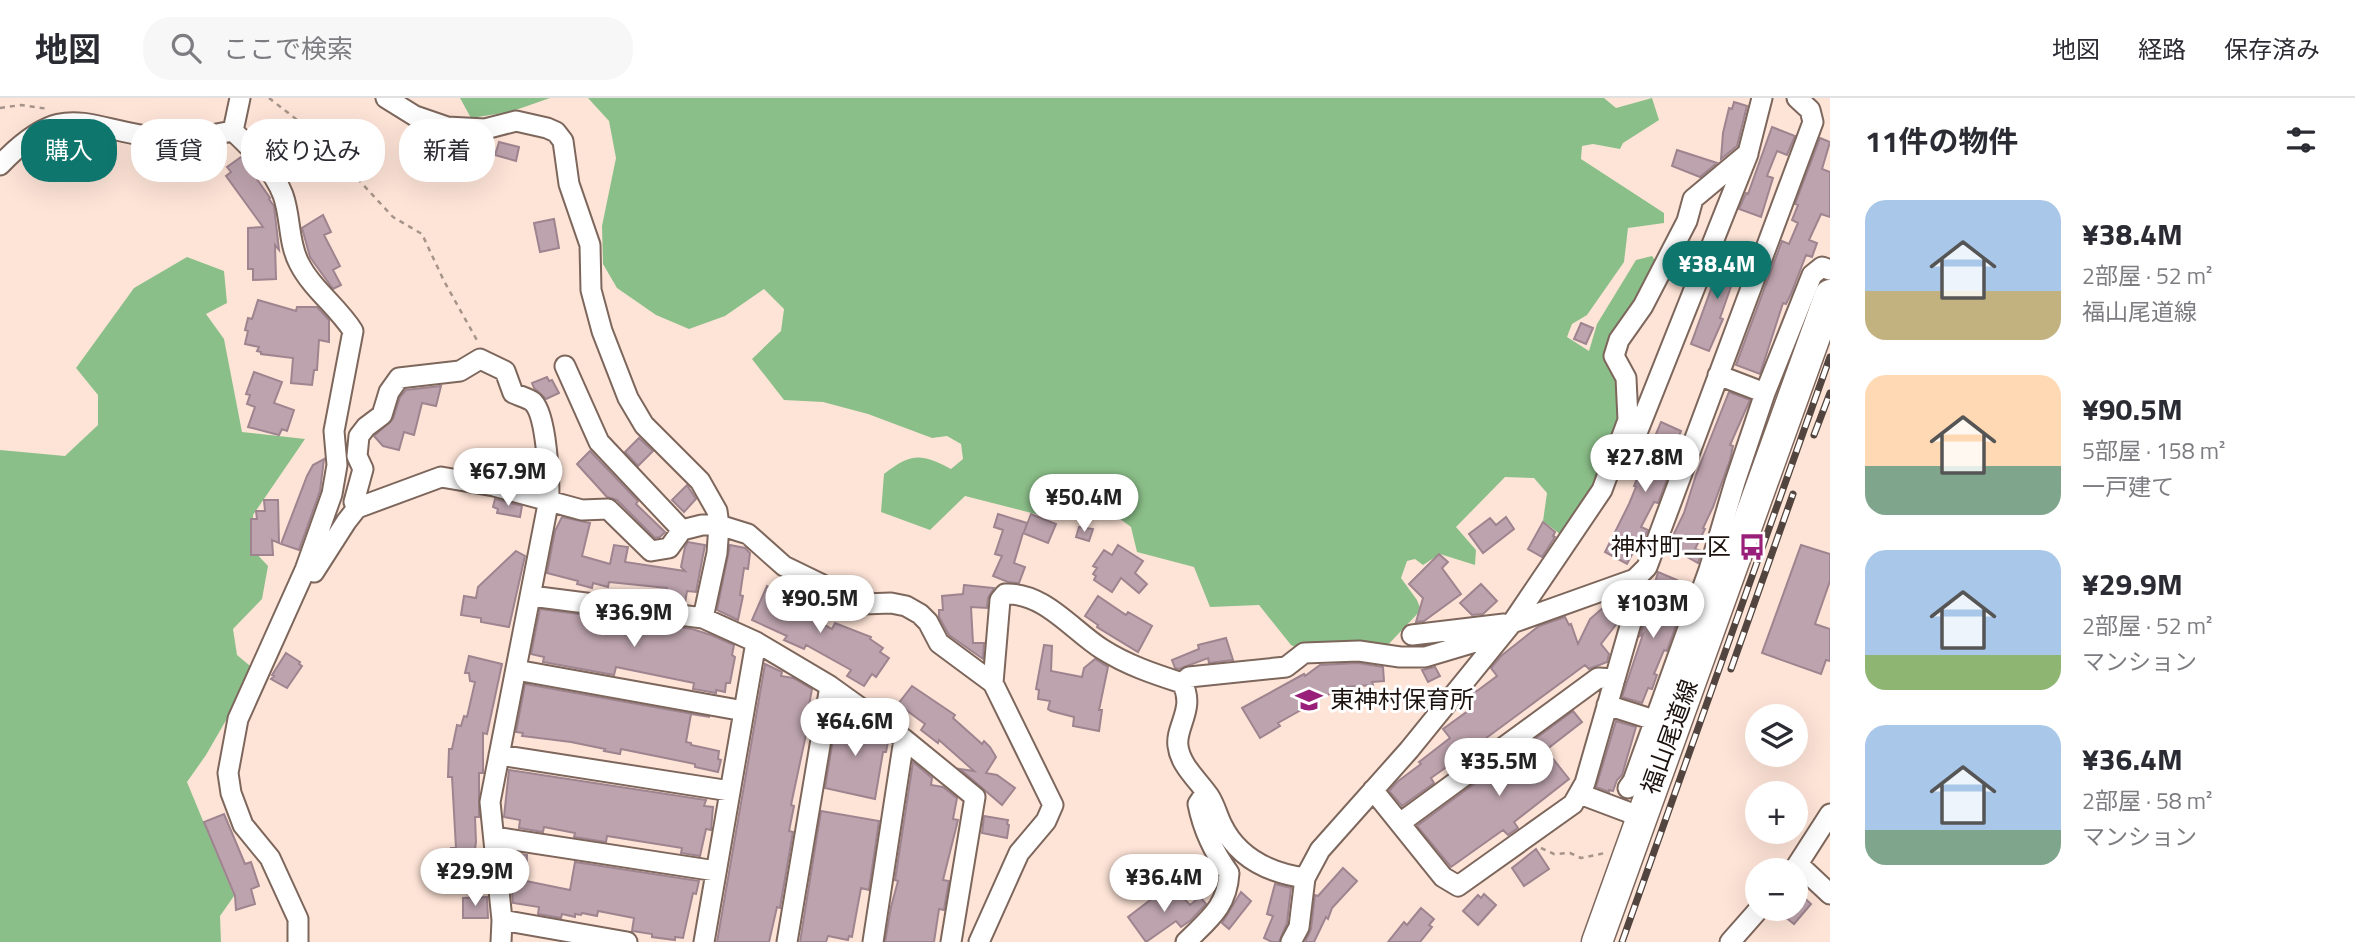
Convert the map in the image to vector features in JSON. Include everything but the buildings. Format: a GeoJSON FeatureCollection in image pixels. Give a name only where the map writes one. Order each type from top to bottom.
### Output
{"type":"FeatureCollection","features":[{"type":"Feature","properties":{"kind":"main road","name":"福山尾道線"},"geometry":{"type":"LineString","coordinates":[[1597,942],[1830,295]]}},
{"type":"Feature","properties":{"kind":"street"},"geometry":{"type":"LineString","coordinates":[[233,131],[240,98]]}},
{"type":"Feature","properties":{"kind":"street"},"geometry":{"type":"LineString","coordinates":[[386,98],[415,116],[447,127],[485,128],[516,121],[547,128],[556,132],[563,141],[569,184],[590,245],[591,290],[602,331],[628,398],[644,425],[701,481],[717,510],[717,553],[703,618]]}},
{"type":"Feature","properties":{"kind":"street"},"geometry":{"type":"LineString","coordinates":[[1291,942],[1299,927],[1305,878],[1320,850],[1409,750],[1512,623],[1602,490],[1627,459],[1748,153],[1762,98]]}},
{"type":"Feature","properties":{"kind":"street"},"geometry":{"type":"LineString","coordinates":[[1182,683],[1189,677],[1286,667],[1304,653],[1359,651],[1400,657],[1426,657],[1482,640],[1512,623],[1635,579],[1647,567],[1813,122],[1810,110],[1797,98]]}},
{"type":"Feature","properties":{"kind":"street"},"geometry":{"type":"LineString","coordinates":[[0,165],[37,129],[58,120],[87,120],[161,139],[190,138],[233,131]]}},
{"type":"Feature","properties":{"kind":"street"},"geometry":{"type":"LineString","coordinates":[[233,131],[268,167],[283,195],[299,263],[353,331],[334,431],[337,465],[332,494],[305,570],[238,719],[228,773],[230,793],[243,825],[270,858],[298,919],[298,942]]}},
{"type":"Feature","properties":{"kind":"street"},"geometry":{"type":"LineString","coordinates":[[1602,490],[1628,420],[1626,378],[1614,356],[1619,340],[1643,306],[1687,221],[1693,199],[1748,153]]}},
{"type":"Feature","properties":{"kind":"street"},"geometry":{"type":"LineString","coordinates":[[1628,788],[1633,781],[1709,570],[1765,393],[1812,275],[1822,267],[1830,270]]}},
{"type":"Feature","properties":{"kind":"street"},"geometry":{"type":"LineString","coordinates":[[357,508],[354,502],[363,469],[357,456],[359,436],[366,427],[383,415],[389,392],[399,378],[460,370],[480,359],[505,371],[513,393],[532,401],[540,413],[550,476],[549,499],[490,802],[502,920],[501,942]]}},
{"type":"Feature","properties":{"kind":"street"},"geometry":{"type":"LineString","coordinates":[[565,366],[599,442],[682,530]]}},
{"type":"Feature","properties":{"kind":"street"},"geometry":{"type":"LineString","coordinates":[[1718,375],[1765,393]]}},
{"type":"Feature","properties":{"kind":"street"},"geometry":{"type":"LineString","coordinates":[[305,570],[314,572],[357,508],[441,477],[549,499],[582,510],[608,509],[651,551],[669,548],[682,530],[702,525],[719,525],[748,534],[784,566],[842,597],[863,604],[891,603],[906,607],[928,622],[939,643],[993,683],[1053,805],[1046,821],[1019,853],[979,942]]}},
{"type":"Feature","properties":{"kind":"street"},"geometry":{"type":"LineString","coordinates":[[1373,790],[1443,877],[1458,886],[1573,804],[1580,794],[1641,588],[1635,579]]}},
{"type":"Feature","properties":{"kind":"street"},"geometry":{"type":"LineString","coordinates":[[993,683],[1000,600],[1005,594],[1016,593],[1035,600],[1070,622],[1101,649],[1144,671],[1182,683]]}},
{"type":"Feature","properties":{"kind":"street"},"geometry":{"type":"LineString","coordinates":[[531,596],[703,618],[756,642],[830,686],[904,739],[975,797],[951,942]]}},
{"type":"Feature","properties":{"kind":"street"},"geometry":{"type":"LineString","coordinates":[[1412,635],[1512,623]]}},
{"type":"Feature","properties":{"kind":"street"},"geometry":{"type":"LineString","coordinates":[[704,942],[756,642]]}},
{"type":"Feature","properties":{"kind":"street"},"geometry":{"type":"LineString","coordinates":[[516,670],[744,711]]}},
{"type":"Feature","properties":{"kind":"street"},"geometry":{"type":"LineString","coordinates":[[1400,823],[1598,678],[1615,678]]}},
{"type":"Feature","properties":{"kind":"street"},"geometry":{"type":"LineString","coordinates":[[1182,683],[1186,702],[1184,721],[1177,743],[1181,758],[1215,805],[1222,825],[1235,846],[1270,871],[1305,878]]}},
{"type":"Feature","properties":{"kind":"street"},"geometry":{"type":"LineString","coordinates":[[787,942],[830,686]]}},
{"type":"Feature","properties":{"kind":"street"},"geometry":{"type":"LineString","coordinates":[[1607,705],[1654,720]]}},
{"type":"Feature","properties":{"kind":"street"},"geometry":{"type":"LineString","coordinates":[[873,942],[904,739]]}},
{"type":"Feature","properties":{"kind":"street"},"geometry":{"type":"LineString","coordinates":[[499,755],[730,791]]}},
{"type":"Feature","properties":{"kind":"street"},"geometry":{"type":"LineString","coordinates":[[1185,942],[1215,913],[1228,892],[1229,873],[1216,855],[1202,825],[1198,804],[1206,792]]}},
{"type":"Feature","properties":{"kind":"street"},"geometry":{"type":"LineString","coordinates":[[1580,794],[1641,817]]}},
{"type":"Feature","properties":{"kind":"street"},"geometry":{"type":"LineString","coordinates":[[1802,858],[1830,814]]}},
{"type":"Feature","properties":{"kind":"street"},"geometry":{"type":"LineString","coordinates":[[494,837],[716,871]]}},
{"type":"Feature","properties":{"kind":"street"},"geometry":{"type":"LineString","coordinates":[[1808,877],[1830,894]]}},
{"type":"Feature","properties":{"kind":"street"},"geometry":{"type":"LineString","coordinates":[[502,920],[627,942]]}},
{"type":"Feature","properties":{"kind":"street"},"geometry":{"type":"LineString","coordinates":[[1730,942],[1749,921]]}},
{"type":"Feature","properties":{"kind":"path"},"geometry":{"type":"LineString","coordinates":[[269,98],[318,136],[393,217],[422,234],[480,346],[480,359]]}},
{"type":"Feature","properties":{"kind":"path"},"geometry":{"type":"LineString","coordinates":[[1545,824],[1535,845],[1554,854],[1570,853],[1581,858],[1615,851]]}},
{"type":"Feature","properties":{"kind":"green space"},"geometry":{"type":"Polygon","coordinates":[[[460,98],[550,98],[510,112],[471,118],[460,98]]]}},
{"type":"Feature","properties":{"kind":"green space"},"geometry":{"type":"Polygon","coordinates":[[[588,98],[1604,98],[1616,108],[1652,98],[1659,120],[1623,143],[1620,149],[1593,144],[1582,146],[1581,159],[1664,213],[1664,223],[1628,228],[1624,262],[1587,315],[1572,324],[1567,337],[1589,351],[1597,324],[1636,260],[1652,256],[1657,263],[1610,345],[1623,387],[1623,404],[1613,444],[1565,538],[1543,521],[1547,493],[1534,478],[1505,477],[1456,527],[1476,550],[1475,565],[1440,554],[1423,565],[1415,559],[1407,561],[1401,578],[1421,610],[1383,650],[1315,656],[1291,645],[1259,605],[1210,607],[1194,567],[1137,552],[1131,527],[1079,489],[1066,494],[1051,518],[965,496],[930,530],[881,512],[884,474],[902,462],[916,458],[932,460],[951,469],[963,459],[961,444],[947,436],[932,438],[868,414],[823,402],[784,400],[752,359],[781,331],[784,309],[764,289],[725,316],[689,329],[656,315],[617,288],[603,264],[602,226],[616,158],[609,121],[588,98]]]}},
{"type":"Feature","properties":{"kind":"green space"},"geometry":{"type":"Polygon","coordinates":[[[187,257],[224,271],[227,303],[206,314],[224,339],[242,432],[305,439],[253,515],[254,551],[268,566],[262,599],[233,629],[237,655],[255,670],[206,755],[187,782],[234,896],[220,916],[221,942],[0,942],[0,450],[65,456],[98,425],[98,395],[76,368],[134,288],[187,257]]]}},
{"type":"Feature","properties":{"kind":"railway"},"geometry":{"type":"LineString","coordinates":[[1622,942],[1830,357]]}},
{"type":"Feature","properties":{"kind":"railway"},"geometry":{"type":"LineString","coordinates":[[1814,435],[1830,393]]}},
{"type":"Feature","properties":{"kind":"railway"},"geometry":{"type":"LineString","coordinates":[[1731,669],[1793,494]]}},
{"type":"Feature","properties":{"kind":"place","name":"神村町二区"},"geometry":{"type":"Point","coordinates":[1752,547]}},
{"type":"Feature","properties":{"kind":"place","name":"東神村保育所"},"geometry":{"type":"Point","coordinates":[1309,700]}}]}
